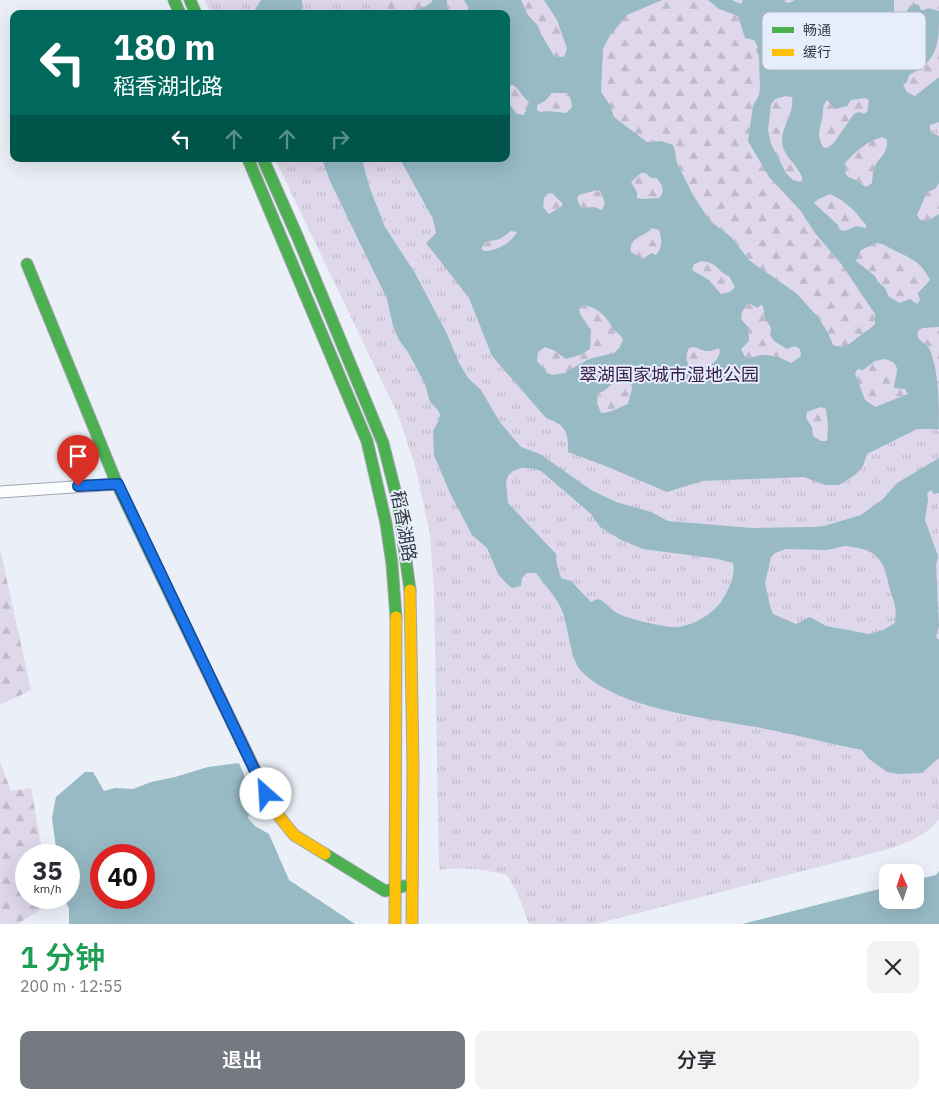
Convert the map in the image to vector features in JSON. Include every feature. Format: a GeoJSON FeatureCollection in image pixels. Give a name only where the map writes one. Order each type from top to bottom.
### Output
{"type":"FeatureCollection","features":[{"type":"Feature","properties":{"kind":"street","name":"稻香湖路"},"geometry":{"type":"LineString","coordinates":[[249,162],[367,441],[379,483],[387,522],[394,568],[396,607],[395,920]]}},
{"type":"Feature","properties":{"kind":"street","name":"稻香湖路"},"geometry":{"type":"LineString","coordinates":[[264,162],[298,238],[379,434],[398,502],[410,583],[412,921]]}},
{"type":"Feature","properties":{"kind":"street"},"geometry":{"type":"LineString","coordinates":[[27,264],[118,484],[275,812],[294,834],[385,891],[412,884]]}},
{"type":"Feature","properties":{"kind":"street"},"geometry":{"type":"LineString","coordinates":[[0,492],[118,484]]}},
{"type":"Feature","properties":{"kind":"green space","name":"翠湖国家城市湿地公园"},"geometry":{"type":"Polygon","coordinates":[[[205,0],[939,0],[939,819],[934,825],[910,841],[889,849],[595,924],[529,924],[517,892],[507,875],[473,869],[439,870],[434,591],[430,534],[415,465],[398,415],[276,162],[510,162],[510,10],[209,10],[205,0]]]}},
{"type":"Feature","properties":{"kind":"green space"},"geometry":{"type":"Polygon","coordinates":[[[372,0],[433,0],[428,5],[417,10],[371,10],[372,0]]]}},
{"type":"Feature","properties":{"kind":"green space"},"geometry":{"type":"Polygon","coordinates":[[[447,0],[464,0],[468,10],[449,10],[447,0]]]}},
{"type":"Feature","properties":{"kind":"green space"},"geometry":{"type":"Polygon","coordinates":[[[521,0],[544,0],[557,20],[567,48],[564,57],[554,56],[538,26],[528,15],[521,0]]]}},
{"type":"Feature","properties":{"kind":"green space"},"geometry":{"type":"Polygon","coordinates":[[[662,0],[708,0],[719,9],[738,16],[742,28],[758,47],[756,51],[760,66],[760,85],[752,115],[769,177],[800,210],[815,233],[842,265],[875,315],[875,324],[851,345],[838,347],[833,345],[828,333],[796,293],[750,261],[731,237],[710,221],[693,195],[677,163],[675,151],[661,141],[647,142],[613,117],[610,105],[601,92],[603,49],[609,37],[627,15],[662,0]]]}},
{"type":"Feature","properties":{"kind":"green space"},"geometry":{"type":"Polygon","coordinates":[[[894,0],[938,0],[939,11],[895,12],[894,0]]]}},
{"type":"Feature","properties":{"kind":"green space"},"geometry":{"type":"Polygon","coordinates":[[[939,43],[939,77],[915,96],[907,92],[903,85],[907,82],[909,75],[918,70],[926,70],[926,62],[939,43]]]}},
{"type":"Feature","properties":{"kind":"green space"},"geometry":{"type":"Polygon","coordinates":[[[510,85],[513,85],[529,102],[524,115],[517,114],[510,105],[510,85]]]}},
{"type":"Feature","properties":{"kind":"green space"},"geometry":{"type":"Polygon","coordinates":[[[552,93],[568,93],[572,107],[566,113],[540,112],[537,110],[537,105],[545,101],[552,93]]]}},
{"type":"Feature","properties":{"kind":"green space"},"geometry":{"type":"Polygon","coordinates":[[[786,96],[792,97],[791,109],[786,123],[788,154],[790,161],[802,178],[803,181],[801,182],[793,180],[786,173],[771,144],[768,130],[771,104],[775,99],[786,96]]]}},
{"type":"Feature","properties":{"kind":"green space"},"geometry":{"type":"Polygon","coordinates":[[[865,98],[869,100],[867,112],[864,114],[854,114],[833,144],[827,148],[823,147],[819,133],[823,107],[827,99],[833,106],[847,106],[850,100],[865,98]]]}},
{"type":"Feature","properties":{"kind":"green space"},"geometry":{"type":"Polygon","coordinates":[[[882,137],[887,140],[886,148],[877,164],[872,183],[866,187],[848,177],[845,172],[845,163],[862,147],[882,137]]]}},
{"type":"Feature","properties":{"kind":"green space"},"geometry":{"type":"Polygon","coordinates":[[[641,173],[655,177],[661,185],[661,194],[658,198],[637,198],[631,182],[641,173]]]}},
{"type":"Feature","properties":{"kind":"green space"},"geometry":{"type":"Polygon","coordinates":[[[939,183],[939,214],[927,222],[920,220],[917,215],[927,192],[935,189],[939,183]]]}},
{"type":"Feature","properties":{"kind":"green space"},"geometry":{"type":"Polygon","coordinates":[[[597,190],[600,191],[604,200],[602,210],[581,208],[577,199],[579,195],[597,190]]]}},
{"type":"Feature","properties":{"kind":"green space"},"geometry":{"type":"Polygon","coordinates":[[[552,193],[562,203],[562,206],[549,214],[543,207],[544,198],[547,194],[552,193]]]}},
{"type":"Feature","properties":{"kind":"green space"},"geometry":{"type":"Polygon","coordinates":[[[830,194],[850,208],[866,227],[856,226],[845,231],[840,230],[823,210],[815,206],[815,201],[830,194]]]}},
{"type":"Feature","properties":{"kind":"green space"},"geometry":{"type":"Polygon","coordinates":[[[652,228],[659,230],[661,246],[656,255],[648,255],[642,260],[631,252],[632,243],[652,228]]]}},
{"type":"Feature","properties":{"kind":"green space"},"geometry":{"type":"Polygon","coordinates":[[[511,231],[518,232],[503,246],[484,251],[481,249],[485,242],[500,239],[511,231]]]}},
{"type":"Feature","properties":{"kind":"green space"},"geometry":{"type":"Polygon","coordinates":[[[876,243],[883,244],[910,258],[919,264],[927,274],[930,280],[924,287],[917,305],[890,298],[884,287],[856,261],[861,250],[876,243]]]}},
{"type":"Feature","properties":{"kind":"green space"},"geometry":{"type":"Polygon","coordinates":[[[703,261],[713,264],[722,270],[735,287],[730,292],[721,294],[709,280],[692,270],[694,264],[703,261]]]}},
{"type":"Feature","properties":{"kind":"green space"},"geometry":{"type":"Polygon","coordinates":[[[747,304],[751,304],[755,308],[762,305],[765,318],[771,328],[770,335],[787,349],[794,346],[800,349],[801,356],[791,363],[770,356],[745,357],[741,350],[749,341],[748,327],[741,319],[742,312],[747,304]]]}},
{"type":"Feature","properties":{"kind":"green space"},"geometry":{"type":"Polygon","coordinates":[[[583,305],[599,311],[605,317],[623,340],[620,347],[614,353],[589,359],[564,373],[553,375],[547,373],[537,361],[538,352],[545,347],[555,351],[561,357],[586,322],[579,309],[583,305]]]}},
{"type":"Feature","properties":{"kind":"green space"},"geometry":{"type":"Polygon","coordinates":[[[939,327],[939,389],[929,347],[920,340],[918,331],[922,328],[939,327]]]}},
{"type":"Feature","properties":{"kind":"green space"},"geometry":{"type":"Polygon","coordinates":[[[694,347],[705,351],[719,348],[720,353],[709,367],[690,367],[687,353],[689,348],[694,347]]]}},
{"type":"Feature","properties":{"kind":"green space"},"geometry":{"type":"Polygon","coordinates":[[[888,360],[896,368],[897,376],[894,384],[896,389],[905,389],[908,394],[875,407],[865,400],[855,373],[858,369],[863,370],[875,361],[888,360]]]}},
{"type":"Feature","properties":{"kind":"green space"},"geometry":{"type":"Polygon","coordinates":[[[626,380],[631,383],[632,389],[628,404],[601,413],[597,403],[598,393],[604,391],[613,383],[626,380]]]}},
{"type":"Feature","properties":{"kind":"green space"},"geometry":{"type":"Polygon","coordinates":[[[821,407],[826,409],[827,441],[822,441],[814,436],[807,422],[807,412],[821,407]]]}},
{"type":"Feature","properties":{"kind":"green space"},"geometry":{"type":"Polygon","coordinates":[[[0,549],[31,690],[0,705],[0,549]]]}},
{"type":"Feature","properties":{"kind":"green space"},"geometry":{"type":"Polygon","coordinates":[[[0,762],[11,791],[31,788],[41,844],[15,844],[15,909],[41,909],[18,924],[0,924],[0,762]]]}},
{"type":"Feature","properties":{"kind":"water"},"geometry":{"type":"Polygon","coordinates":[[[261,0],[302,0],[302,10],[255,10],[261,0]]]}},
{"type":"Feature","properties":{"kind":"water"},"geometry":{"type":"Polygon","coordinates":[[[433,0],[447,0],[449,10],[413,10],[422,8],[433,0]]]}},
{"type":"Feature","properties":{"kind":"water"},"geometry":{"type":"Polygon","coordinates":[[[464,0],[521,0],[528,15],[538,26],[554,56],[564,57],[567,48],[557,20],[544,0],[662,0],[627,15],[609,37],[603,49],[601,92],[610,105],[614,117],[647,142],[661,141],[673,145],[677,163],[693,195],[710,221],[731,237],[750,261],[796,293],[817,316],[833,345],[846,346],[875,324],[875,314],[842,265],[815,233],[800,210],[769,177],[748,141],[753,106],[759,95],[760,88],[759,56],[756,50],[758,47],[754,40],[745,38],[738,16],[719,9],[708,0],[732,0],[741,4],[743,0],[785,0],[785,2],[789,3],[795,0],[894,0],[894,12],[762,12],[762,70],[917,70],[909,75],[907,82],[903,85],[907,92],[915,96],[939,77],[939,122],[930,125],[930,130],[939,136],[939,183],[935,189],[927,192],[917,215],[920,220],[927,221],[939,214],[939,327],[922,328],[918,331],[918,338],[930,350],[933,359],[938,388],[939,429],[917,429],[867,454],[863,466],[855,475],[839,485],[825,485],[804,477],[702,481],[667,492],[568,452],[568,439],[562,426],[546,418],[492,356],[469,298],[426,243],[436,233],[433,219],[402,162],[510,162],[510,105],[517,114],[524,115],[529,102],[513,85],[510,85],[510,10],[468,10],[464,0]],[[552,93],[545,101],[537,105],[537,110],[540,112],[566,113],[572,107],[568,93],[552,93]],[[786,96],[775,99],[771,104],[768,130],[771,144],[786,173],[793,180],[803,181],[800,172],[785,152],[782,140],[784,128],[791,110],[792,97],[786,96]],[[865,98],[851,100],[847,106],[836,109],[827,100],[824,105],[819,133],[823,147],[827,148],[833,144],[854,114],[859,112],[864,114],[867,112],[869,100],[865,98]],[[882,137],[871,141],[845,163],[845,172],[848,177],[866,187],[872,183],[875,165],[884,154],[887,146],[887,140],[882,137]],[[641,173],[631,182],[637,192],[637,198],[659,198],[663,190],[657,178],[651,178],[646,173],[641,173]],[[597,190],[579,195],[577,199],[581,208],[594,207],[602,210],[604,203],[600,191],[597,190]],[[552,193],[547,194],[544,198],[543,207],[549,214],[562,206],[562,203],[552,193]],[[830,194],[814,203],[838,225],[840,230],[845,231],[856,226],[866,228],[866,225],[850,207],[830,194]],[[652,228],[634,240],[631,247],[631,252],[642,259],[652,253],[656,255],[660,249],[661,237],[659,230],[652,228]],[[511,231],[500,239],[485,242],[481,249],[484,251],[499,248],[511,240],[517,232],[511,231]],[[876,243],[861,250],[856,261],[875,276],[878,282],[885,288],[889,297],[900,303],[910,299],[917,304],[920,300],[918,293],[930,280],[915,261],[883,244],[876,243]],[[702,261],[694,264],[692,270],[709,280],[721,294],[730,292],[735,287],[729,276],[708,262],[702,261]],[[747,304],[742,312],[741,319],[748,327],[749,341],[741,349],[745,357],[770,356],[791,363],[801,356],[800,349],[795,346],[787,349],[774,341],[770,335],[771,328],[765,318],[762,305],[758,308],[747,304]],[[583,305],[579,309],[580,314],[591,330],[590,349],[580,355],[566,359],[545,347],[538,352],[537,361],[547,373],[553,375],[564,373],[589,359],[614,353],[620,347],[622,338],[605,317],[599,311],[583,305]],[[694,347],[689,348],[687,360],[690,367],[709,367],[720,353],[719,348],[705,351],[694,347]],[[885,359],[875,361],[863,370],[858,369],[855,373],[865,400],[875,407],[908,394],[905,389],[894,388],[897,367],[891,361],[885,359]],[[626,380],[613,383],[604,391],[598,393],[597,403],[601,413],[628,404],[632,389],[631,383],[626,380]],[[821,407],[807,412],[806,418],[812,427],[813,436],[821,441],[827,441],[826,409],[821,407]]]}},
{"type":"Feature","properties":{"kind":"water"},"geometry":{"type":"Polygon","coordinates":[[[913,4],[919,5],[921,10],[928,8],[939,11],[939,32],[932,57],[926,63],[926,12],[907,12],[913,4]]]}},
{"type":"Feature","properties":{"kind":"water"},"geometry":{"type":"Polygon","coordinates":[[[323,162],[363,162],[369,186],[385,227],[415,273],[468,378],[481,390],[499,421],[521,447],[540,454],[591,490],[616,502],[651,512],[668,521],[752,528],[824,526],[861,515],[883,499],[897,483],[939,458],[939,493],[934,494],[931,490],[927,493],[925,520],[938,556],[936,565],[939,626],[936,637],[939,640],[939,758],[922,773],[899,774],[887,772],[868,758],[862,750],[778,731],[668,711],[643,704],[598,685],[581,671],[572,652],[563,613],[555,597],[536,573],[527,573],[522,578],[521,586],[512,588],[506,583],[498,574],[487,548],[472,535],[450,493],[434,455],[433,431],[440,414],[430,402],[425,384],[408,352],[399,340],[393,326],[387,299],[330,181],[323,162]],[[521,468],[513,471],[508,476],[506,482],[508,503],[556,554],[561,578],[571,581],[591,602],[598,599],[624,616],[667,627],[679,627],[697,621],[721,602],[729,588],[734,568],[733,563],[718,559],[643,549],[621,540],[600,527],[591,514],[541,471],[521,468]],[[845,546],[827,550],[786,549],[775,553],[771,557],[765,583],[773,614],[796,624],[810,617],[826,626],[869,634],[883,630],[895,623],[895,605],[884,567],[871,552],[845,546]]]}},
{"type":"Feature","properties":{"kind":"water"},"geometry":{"type":"Polygon","coordinates":[[[239,763],[254,798],[248,818],[255,826],[269,834],[289,880],[355,924],[69,924],[69,909],[80,909],[80,844],[56,844],[52,818],[56,797],[85,772],[93,772],[104,791],[115,788],[133,789],[151,782],[208,767],[239,763]]]}},
{"type":"Feature","properties":{"kind":"water"},"geometry":{"type":"Polygon","coordinates":[[[939,871],[939,924],[742,924],[879,889],[879,909],[924,909],[924,878],[936,875],[939,871]]]}},
{"type":"Feature","properties":{"kind":"traffic: fast"},"geometry":{"type":"LineString","coordinates":[[174,0],[178,10]]}},
{"type":"Feature","properties":{"kind":"traffic: fast"},"geometry":{"type":"LineString","coordinates":[[190,0],[194,10]]}},
{"type":"Feature","properties":{"kind":"traffic: fast"},"geometry":{"type":"LineString","coordinates":[[249,162],[367,441],[386,523],[392,564],[396,617]]}},
{"type":"Feature","properties":{"kind":"traffic: fast"},"geometry":{"type":"LineString","coordinates":[[264,162],[383,443],[398,502],[410,590]]}},
{"type":"Feature","properties":{"kind":"traffic: fast"},"geometry":{"type":"LineString","coordinates":[[27,264],[117,484],[203,663]]}},
{"type":"Feature","properties":{"kind":"traffic: fast"},"geometry":{"type":"LineString","coordinates":[[325,854],[385,891],[404,886]]}},
{"type":"Feature","properties":{"kind":"traffic: slow"},"geometry":{"type":"LineString","coordinates":[[410,590],[413,764],[412,924]]}},
{"type":"Feature","properties":{"kind":"traffic: slow"},"geometry":{"type":"LineString","coordinates":[[395,924],[396,617]]}},
{"type":"Feature","properties":{"kind":"traffic: slow"},"geometry":{"type":"LineString","coordinates":[[203,663],[275,811],[294,835],[325,854]]}},
{"type":"Feature","properties":{"kind":"route"},"geometry":{"type":"LineString","coordinates":[[78,486],[118,484],[266,794]]}}]}
